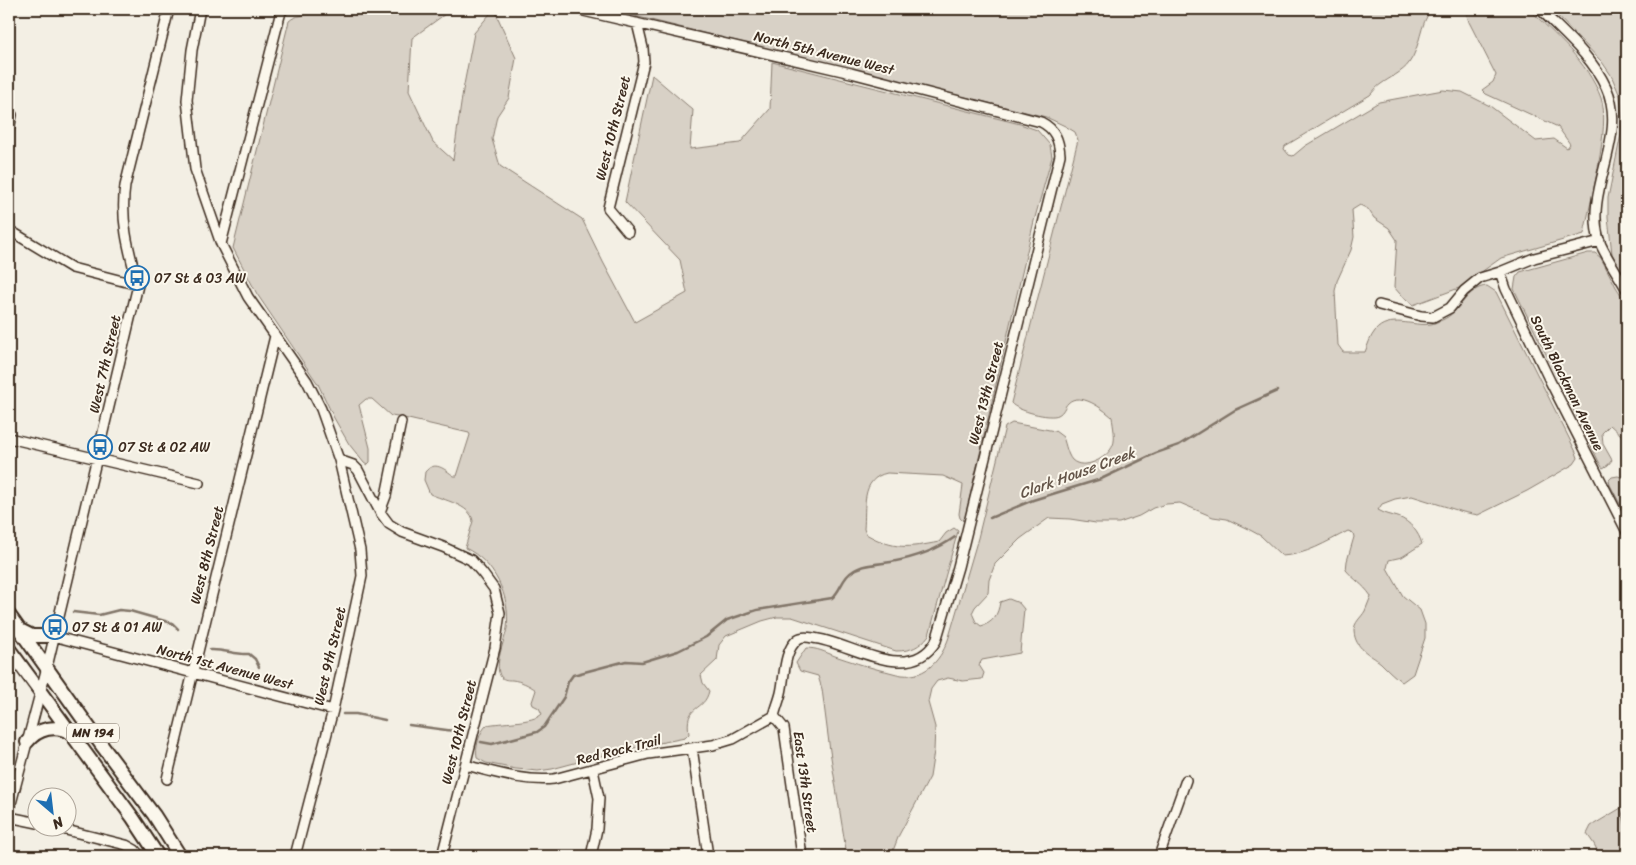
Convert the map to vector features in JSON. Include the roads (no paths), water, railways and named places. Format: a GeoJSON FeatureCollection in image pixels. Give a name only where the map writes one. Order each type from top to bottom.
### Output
{"type":"FeatureCollection","features":[{"type":"Feature","properties":{"kind":"highway","name":"MN 194"},"geometry":{"type":"LineString","coordinates":[[10,616],[102,747],[150,809],[178,852]]}},
{"type":"Feature","properties":{"kind":"highway"},"geometry":{"type":"LineString","coordinates":[[20,630],[32,636],[53,636]]}},
{"type":"Feature","properties":{"kind":"highway","name":"MN 194"},"geometry":{"type":"LineString","coordinates":[[9,649],[134,818],[158,856]]}},
{"type":"Feature","properties":{"kind":"highway"},"geometry":{"type":"LineString","coordinates":[[26,742],[35,733],[48,728],[60,728],[71,733]]}},
{"type":"Feature","properties":{"kind":"highway"},"geometry":{"type":"LineString","coordinates":[[178,852],[186,856]]}},
{"type":"Feature","properties":{"kind":"street","name":"West 7th Street"},"geometry":{"type":"LineString","coordinates":[[9,811],[46,667],[138,285],[125,233],[123,200],[169,9]]}},
{"type":"Feature","properties":{"kind":"street","name":"West 9th Street"},"geometry":{"type":"LineString","coordinates":[[200,9],[192,50],[186,100],[195,169],[222,244],[248,296],[307,381],[329,427],[339,460],[360,550],[362,576],[333,710],[296,856]]}},
{"type":"Feature","properties":{"kind":"street"},"geometry":{"type":"LineString","coordinates":[[222,244],[279,19],[284,9]]}},
{"type":"Feature","properties":{"kind":"street","name":"North 5th Avenue West"},"geometry":{"type":"LineString","coordinates":[[575,9],[851,73],[1041,122],[1052,130],[1058,140]]}},
{"type":"Feature","properties":{"kind":"street"},"geometry":{"type":"LineString","coordinates":[[1540,9],[1588,60],[1600,76],[1610,101],[1613,131],[1600,184],[1597,226],[1600,241],[1627,290]]}},
{"type":"Feature","properties":{"kind":"street","name":"West 10th Street"},"geometry":{"type":"LineString","coordinates":[[628,232],[608,208],[644,62],[637,23]]}},
{"type":"Feature","properties":{"kind":"street"},"geometry":{"type":"LineString","coordinates":[[9,129],[12,115]]}},
{"type":"Feature","properties":{"kind":"street","name":"West 13th Street"},"geometry":{"type":"LineString","coordinates":[[774,716],[781,694],[789,651],[798,639],[804,637],[819,638],[897,662],[918,659],[931,650],[940,630],[958,567],[977,484],[1060,155],[1058,140]]}},
{"type":"Feature","properties":{"kind":"street"},"geometry":{"type":"LineString","coordinates":[[9,230],[72,268],[138,285]]}},
{"type":"Feature","properties":{"kind":"street"},"geometry":{"type":"LineString","coordinates":[[1380,305],[1421,316],[1433,317],[1450,308],[1464,291],[1480,278],[1534,258],[1600,241]]}},
{"type":"Feature","properties":{"kind":"street","name":"South Blackman Avenue"},"geometry":{"type":"LineString","coordinates":[[1500,272],[1506,289],[1546,373],[1627,532]]}},
{"type":"Feature","properties":{"kind":"street","name":"West 8th Street"},"geometry":{"type":"LineString","coordinates":[[167,779],[275,336]]}},
{"type":"Feature","properties":{"kind":"street"},"geometry":{"type":"LineString","coordinates":[[380,512],[386,496],[400,422]]}},
{"type":"Feature","properties":{"kind":"street"},"geometry":{"type":"LineString","coordinates":[[9,438],[199,483]]}},
{"type":"Feature","properties":{"kind":"street"},"geometry":{"type":"LineString","coordinates":[[339,460],[352,465],[358,470],[380,512]]}},
{"type":"Feature","properties":{"kind":"street","name":"West 10th Street"},"geometry":{"type":"LineString","coordinates":[[380,512],[389,524],[402,532],[443,547],[471,560],[494,589],[500,613],[494,648],[442,856]]}},
{"type":"Feature","properties":{"kind":"street","name":"North 1st Avenue West"},"geometry":{"type":"LineString","coordinates":[[53,636],[333,710]]}},
{"type":"Feature","properties":{"kind":"street","name":"Red Rock Trail"},"geometry":{"type":"LineString","coordinates":[[465,765],[539,781],[554,780],[648,754],[713,745],[733,739],[774,716]]}},
{"type":"Feature","properties":{"kind":"street","name":"East 13th Street"},"geometry":{"type":"LineString","coordinates":[[774,716],[784,728],[802,856]]}},
{"type":"Feature","properties":{"kind":"street"},"geometry":{"type":"LineString","coordinates":[[692,748],[708,856]]}},
{"type":"Feature","properties":{"kind":"street"},"geometry":{"type":"LineString","coordinates":[[591,856],[598,829],[599,798],[593,770]]}},
{"type":"Feature","properties":{"kind":"street"},"geometry":{"type":"LineString","coordinates":[[1159,856],[1186,780]]}},
{"type":"Feature","properties":{"kind":"street"},"geometry":{"type":"LineString","coordinates":[[9,817],[28,821]]}},
{"type":"Feature","properties":{"kind":"street"},"geometry":{"type":"LineString","coordinates":[[78,833],[119,842],[135,850],[140,856]]}},
{"type":"Feature","properties":{"kind":"waterway","name":"Clark House Creek"},"geometry":{"type":"LineString","coordinates":[[990,518],[1033,500],[1101,479],[1156,453],[1179,445],[1235,410],[1277,391]]}},
{"type":"Feature","properties":{"kind":"waterway","name":"Clark House Creek"},"geometry":{"type":"LineString","coordinates":[[481,742],[492,744],[537,732],[544,727],[564,697],[568,682],[573,675],[626,661],[642,662],[678,651],[706,637],[727,620],[757,610],[832,598],[838,592],[846,577],[857,569],[916,556],[933,550],[955,537]]}},
{"type":"Feature","properties":{"kind":"waterway","name":"Clark House Creek"},"geometry":{"type":"LineString","coordinates":[[73,612],[99,615],[119,610],[130,611],[172,623],[178,629]]}},
{"type":"Feature","properties":{"kind":"waterway","name":"Clark House Creek"},"geometry":{"type":"LineString","coordinates":[[210,650],[249,654],[255,659],[259,667]]}},
{"type":"Feature","properties":{"kind":"waterway","name":"Clark House Creek"},"geometry":{"type":"LineString","coordinates":[[343,714],[356,714],[385,720]]}},
{"type":"Feature","properties":{"kind":"waterway","name":"Clark House Creek"},"geometry":{"type":"LineString","coordinates":[[409,725],[454,731]]}},
{"type":"Feature","properties":{"kind":"place","name":"07 St & 03 AW"},"geometry":{"type":"Point","coordinates":[137,278]}},
{"type":"Feature","properties":{"kind":"place","name":"07 St & 02 AW"},"geometry":{"type":"Point","coordinates":[100,447]}},
{"type":"Feature","properties":{"kind":"place","name":"07 St & 01 AW"},"geometry":{"type":"Point","coordinates":[55,627]}}]}
